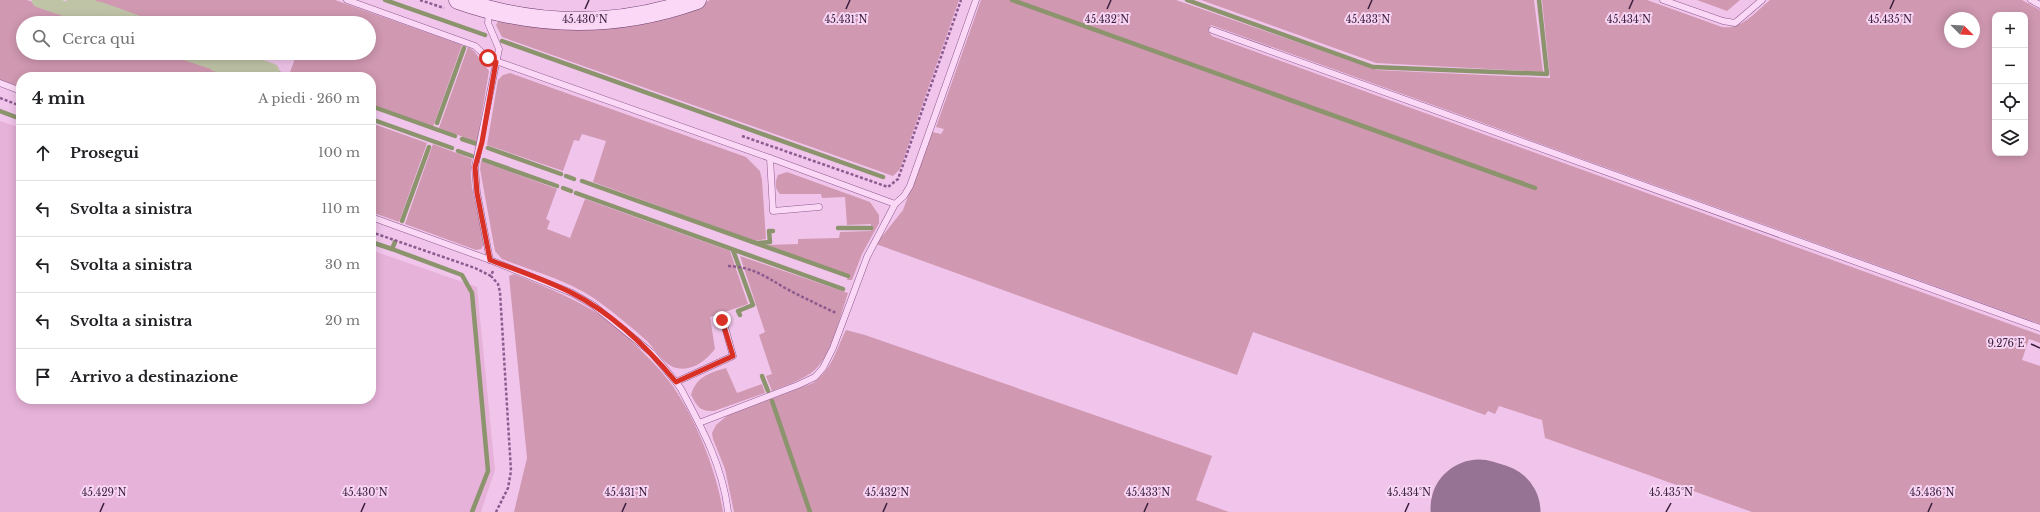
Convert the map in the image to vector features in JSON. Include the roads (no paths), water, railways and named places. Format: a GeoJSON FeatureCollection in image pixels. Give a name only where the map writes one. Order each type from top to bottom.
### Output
{"type":"FeatureCollection","features":[{"type":"Feature","properties":{"kind":"street"},"geometry":{"type":"LineString","coordinates":[[458,0],[489,10],[539,20],[593,21],[647,15],[697,0]]}},
{"type":"Feature","properties":{"kind":"lane"},"geometry":{"type":"LineString","coordinates":[[347,0],[475,46],[488,58],[496,62],[770,158],[895,204]]}},
{"type":"Feature","properties":{"kind":"lane"},"geometry":{"type":"LineString","coordinates":[[699,423],[798,385],[815,377],[823,368],[833,348],[867,257],[895,204],[910,186],[976,0]]}},
{"type":"Feature","properties":{"kind":"lane"},"geometry":{"type":"LineString","coordinates":[[1663,0],[1723,21],[1735,23],[1762,0]]}},
{"type":"Feature","properties":{"kind":"lane"},"geometry":{"type":"LineString","coordinates":[[2031,0],[2040,5]]}},
{"type":"Feature","properties":{"kind":"lane"},"geometry":{"type":"LineString","coordinates":[[489,10],[488,23],[499,49],[482,142],[475,167],[477,193],[490,260]]}},
{"type":"Feature","properties":{"kind":"lane"},"geometry":{"type":"LineString","coordinates":[[1212,30],[2040,328]]}},
{"type":"Feature","properties":{"kind":"lane"},"geometry":{"type":"LineString","coordinates":[[0,84],[16,89]]}},
{"type":"Feature","properties":{"kind":"lane"},"geometry":{"type":"LineString","coordinates":[[770,158],[773,211],[819,207]]}},
{"type":"Feature","properties":{"kind":"lane"},"geometry":{"type":"LineString","coordinates":[[376,219],[549,283],[593,305],[652,353],[676,382],[699,423],[716,461],[723,484],[728,512]]}},
{"type":"Feature","properties":{"kind":"lane"},"geometry":{"type":"LineString","coordinates":[[676,382],[733,356],[722,320]]}},
{"type":"Feature","properties":{"kind":"waterway"},"geometry":{"type":"LineString","coordinates":[[39,0],[85,16]]}},
{"type":"Feature","properties":{"kind":"waterway"},"geometry":{"type":"LineString","coordinates":[[74,0],[92,7]]}},
{"type":"Feature","properties":{"kind":"waterway"},"geometry":{"type":"LineString","coordinates":[[385,0],[485,35]]}},
{"type":"Feature","properties":{"kind":"waterway"},"geometry":{"type":"LineString","coordinates":[[1012,0],[1535,188]]}},
{"type":"Feature","properties":{"kind":"waterway"},"geometry":{"type":"LineString","coordinates":[[1187,0],[1373,67],[1547,74],[1539,0]]}},
{"type":"Feature","properties":{"kind":"waterway"},"geometry":{"type":"LineString","coordinates":[[99,9],[118,16]]}},
{"type":"Feature","properties":{"kind":"waterway"},"geometry":{"type":"LineString","coordinates":[[502,41],[883,177]]}},
{"type":"Feature","properties":{"kind":"waterway"},"geometry":{"type":"LineString","coordinates":[[437,123],[464,48]]}},
{"type":"Feature","properties":{"kind":"waterway"},"geometry":{"type":"LineString","coordinates":[[241,60],[258,66]]}},
{"type":"Feature","properties":{"kind":"waterway"},"geometry":{"type":"LineString","coordinates":[[216,64],[239,72]]}},
{"type":"Feature","properties":{"kind":"waterway"},"geometry":{"type":"LineString","coordinates":[[264,68],[272,71]]}},
{"type":"Feature","properties":{"kind":"waterway"},"geometry":{"type":"LineString","coordinates":[[376,108],[455,136]]}},
{"type":"Feature","properties":{"kind":"waterway"},"geometry":{"type":"LineString","coordinates":[[0,111],[16,117]]}},
{"type":"Feature","properties":{"kind":"waterway"},"geometry":{"type":"LineString","coordinates":[[376,121],[452,148]]}},
{"type":"Feature","properties":{"kind":"waterway"},"geometry":{"type":"LineString","coordinates":[[462,139],[477,144]]}},
{"type":"Feature","properties":{"kind":"waterway"},"geometry":{"type":"LineString","coordinates":[[402,221],[429,147]]}},
{"type":"Feature","properties":{"kind":"waterway"},"geometry":{"type":"LineString","coordinates":[[488,148],[561,174]]}},
{"type":"Feature","properties":{"kind":"waterway"},"geometry":{"type":"LineString","coordinates":[[458,151],[472,156]]}},
{"type":"Feature","properties":{"kind":"waterway"},"geometry":{"type":"LineString","coordinates":[[484,160],[557,186]]}},
{"type":"Feature","properties":{"kind":"waterway"},"geometry":{"type":"LineString","coordinates":[[566,176],[574,179]]}},
{"type":"Feature","properties":{"kind":"waterway"},"geometry":{"type":"LineString","coordinates":[[582,181],[848,276]]}},
{"type":"Feature","properties":{"kind":"waterway"},"geometry":{"type":"LineString","coordinates":[[563,188],[571,191]]}},
{"type":"Feature","properties":{"kind":"waterway"},"geometry":{"type":"LineString","coordinates":[[576,193],[843,289]]}},
{"type":"Feature","properties":{"kind":"waterway"},"geometry":{"type":"LineString","coordinates":[[838,228],[871,228]]}},
{"type":"Feature","properties":{"kind":"waterway"},"geometry":{"type":"LineString","coordinates":[[759,243],[770,242],[769,231],[773,231]]}},
{"type":"Feature","properties":{"kind":"waterway"},"geometry":{"type":"LineString","coordinates":[[376,244],[392,249],[395,242]]}},
{"type":"Feature","properties":{"kind":"waterway"},"geometry":{"type":"LineString","coordinates":[[392,249],[462,275],[472,293],[488,471],[472,512]]}},
{"type":"Feature","properties":{"kind":"waterway"},"geometry":{"type":"LineString","coordinates":[[733,250],[753,305],[738,311],[740,315]]}},
{"type":"Feature","properties":{"kind":"waterway"},"geometry":{"type":"LineString","coordinates":[[762,376],[768,391]]}},
{"type":"Feature","properties":{"kind":"waterway"},"geometry":{"type":"LineString","coordinates":[[772,401],[810,512]]}}]}
